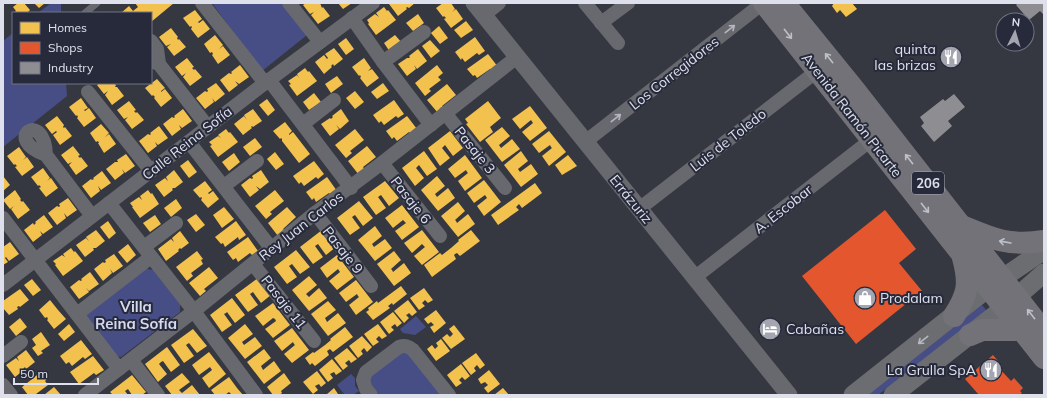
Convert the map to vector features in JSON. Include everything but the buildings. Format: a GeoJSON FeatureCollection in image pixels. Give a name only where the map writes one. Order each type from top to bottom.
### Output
{"type":"FeatureCollection","features":[{"type":"Feature","properties":{"kind":"highway","name":"Avenida Ramón Picarte"},"geometry":{"type":"LineString","coordinates":[[763,3],[962,255],[995,283]]}},
{"type":"Feature","properties":{"kind":"highway","name":"Avenida Ramón Picarte"},"geometry":{"type":"LineString","coordinates":[[784,3],[961,226],[995,283],[1010,302],[1044,332]]}},
{"type":"Feature","properties":{"kind":"highway"},"geometry":{"type":"LineString","coordinates":[[961,226],[1004,242],[1023,244],[1044,241]]}},
{"type":"Feature","properties":{"kind":"highway"},"geometry":{"type":"LineString","coordinates":[[954,316],[963,302],[967,287],[967,272],[962,255]]}},
{"type":"Feature","properties":{"kind":"highway","name":"Avenida Ramón Picarte"},"geometry":{"type":"LineString","coordinates":[[1010,302],[1021,330],[1044,358]]}},
{"type":"Feature","properties":{"kind":"highway"},"geometry":{"type":"LineString","coordinates":[[970,335],[982,330],[1021,330]]}},
{"type":"Feature","properties":{"kind":"main road"},"geometry":{"type":"LineString","coordinates":[[853,395],[995,283],[1044,250]]}},
{"type":"Feature","properties":{"kind":"main road"},"geometry":{"type":"LineString","coordinates":[[893,395],[970,335],[1044,273]]}},
{"type":"Feature","properties":{"kind":"street"},"geometry":{"type":"LineString","coordinates":[[202,3],[302,124],[351,188]]}},
{"type":"Feature","properties":{"kind":"street"},"geometry":{"type":"LineString","coordinates":[[289,3],[320,42]]}},
{"type":"Feature","properties":{"kind":"street","name":"Calle Reina Sofía"},"geometry":{"type":"LineString","coordinates":[[3,285],[267,82],[373,3]]}},
{"type":"Feature","properties":{"kind":"street"},"geometry":{"type":"LineString","coordinates":[[479,9],[500,3]]}},
{"type":"Feature","properties":{"kind":"street"},"geometry":{"type":"LineString","coordinates":[[585,3],[618,43]]}},
{"type":"Feature","properties":{"kind":"street"},"geometry":{"type":"LineString","coordinates":[[601,23],[628,3]]}},
{"type":"Feature","properties":{"kind":"street","name":"Los Corregidores"},"geometry":{"type":"LineString","coordinates":[[585,142],[763,3]]}},
{"type":"Feature","properties":{"kind":"street","name":"Errázuriz"},"geometry":{"type":"LineString","coordinates":[[479,9],[789,395]]}},
{"type":"Feature","properties":{"kind":"street"},"geometry":{"type":"LineString","coordinates":[[352,18],[383,62],[431,124]]}},
{"type":"Feature","properties":{"kind":"street"},"geometry":{"type":"LineString","coordinates":[[383,62],[424,32]]}},
{"type":"Feature","properties":{"kind":"street"},"geometry":{"type":"LineString","coordinates":[[152,42],[157,49],[155,62],[208,127]]}},
{"type":"Feature","properties":{"kind":"street","name":"Rey Juan Carlos"},"geometry":{"type":"LineString","coordinates":[[85,395],[194,311],[315,213],[351,188],[517,57]]}},
{"type":"Feature","properties":{"kind":"street","name":"Luis de Toledo"},"geometry":{"type":"LineString","coordinates":[[639,209],[817,71]]}},
{"type":"Feature","properties":{"kind":"street"},"geometry":{"type":"LineString","coordinates":[[88,92],[151,171]]}},
{"type":"Feature","properties":{"kind":"street"},"geometry":{"type":"LineString","coordinates":[[302,124],[334,100]]}},
{"type":"Feature","properties":{"kind":"street","name":"Pasaje 3"},"geometry":{"type":"LineString","coordinates":[[445,113],[505,188]]}},
{"type":"Feature","properties":{"kind":"street","name":"A. Escobar"},"geometry":{"type":"LineString","coordinates":[[694,278],[871,140]]}},
{"type":"Feature","properties":{"kind":"street"},"geometry":{"type":"LineString","coordinates":[[189,142],[271,248]]}},
{"type":"Feature","properties":{"kind":"street"},"geometry":{"type":"LineString","coordinates":[[46,155],[92,216]]}},
{"type":"Feature","properties":{"kind":"street"},"geometry":{"type":"LineString","coordinates":[[224,186],[257,161]]}},
{"type":"Feature","properties":{"kind":"street","name":"Pasaje 6"},"geometry":{"type":"LineString","coordinates":[[382,163],[440,236]]}},
{"type":"Feature","properties":{"kind":"street"},"geometry":{"type":"LineString","coordinates":[[109,203],[194,311],[256,395]]}},
{"type":"Feature","properties":{"kind":"street","name":"Pasaje 9"},"geometry":{"type":"LineString","coordinates":[[315,213],[372,286]]}},
{"type":"Feature","properties":{"kind":"street"},"geometry":{"type":"LineString","coordinates":[[3,218],[119,369]]}},
{"type":"Feature","properties":{"kind":"street"},"geometry":{"type":"LineString","coordinates":[[77,314],[147,252],[176,223]]}},
{"type":"Feature","properties":{"kind":"street","name":"Pasaje 11"},"geometry":{"type":"LineString","coordinates":[[253,264],[314,341]]}},
{"type":"Feature","properties":{"kind":"street"},"geometry":{"type":"LineString","coordinates":[[3,356],[21,342]]}},
{"type":"Feature","properties":{"kind":"street"},"geometry":{"type":"LineString","coordinates":[[371,395],[366,389],[363,380],[366,372],[399,347],[404,346],[413,350],[449,395]]}},
{"type":"Feature","properties":{"kind":"street"},"geometry":{"type":"LineString","coordinates":[[131,360],[158,395]]}},
{"type":"Feature","properties":{"kind":"street"},"geometry":{"type":"LineString","coordinates":[[3,384],[11,395]]}},
{"type":"Feature","properties":{"kind":"lane"},"geometry":{"type":"LineString","coordinates":[[85,12],[97,3]]}},
{"type":"Feature","properties":{"kind":"shaded area"},"geometry":{"type":"Polygon","coordinates":[[[51,3],[61,3],[61,12],[39,12],[51,3]]]}},
{"type":"Feature","properties":{"kind":"shaded area"},"geometry":{"type":"Polygon","coordinates":[[[212,3],[283,3],[307,35],[262,71],[212,3]]]}},
{"type":"Feature","properties":{"kind":"shaded area"},"geometry":{"type":"Polygon","coordinates":[[[12,34],[12,84],[66,84],[67,96],[3,147],[3,41],[12,34]]]}},
{"type":"Feature","properties":{"kind":"shaded area"},"geometry":{"type":"Polygon","coordinates":[[[144,268],[153,270],[180,304],[180,312],[121,357],[114,356],[86,320],[86,312],[144,268]]]}},
{"type":"Feature","properties":{"kind":"shaded area"},"geometry":{"type":"Polygon","coordinates":[[[982,305],[987,311],[878,395],[867,395],[982,305]]]}},
{"type":"Feature","properties":{"kind":"shaded area"},"geometry":{"type":"Polygon","coordinates":[[[416,316],[426,327],[415,335],[403,333],[400,329],[416,316]]]}},
{"type":"Feature","properties":{"kind":"shaded area"},"geometry":{"type":"Polygon","coordinates":[[[403,350],[411,352],[444,395],[380,395],[373,387],[370,380],[372,374],[403,350]]]}},
{"type":"Feature","properties":{"kind":"shaded area"},"geometry":{"type":"Polygon","coordinates":[[[351,374],[355,378],[355,386],[359,391],[353,395],[345,395],[337,385],[351,374]]]}},
{"type":"Feature","properties":{"kind":"place","name":"quinta las brizas"},"geometry":{"type":"Point","coordinates":[951,57]}},
{"type":"Feature","properties":{"kind":"place","name":"Prodalam"},"geometry":{"type":"Point","coordinates":[865,298]}},
{"type":"Feature","properties":{"kind":"place","name":"Cabañas"},"geometry":{"type":"Point","coordinates":[770,329]}},
{"type":"Feature","properties":{"kind":"place","name":"La Grulla SpA"},"geometry":{"type":"Point","coordinates":[991,370]}},
{"type":"Feature","properties":{"kind":"district","name":"Villa Reina Sofía"},"geometry":{"type":"Point","coordinates":[136,316]}}]}
